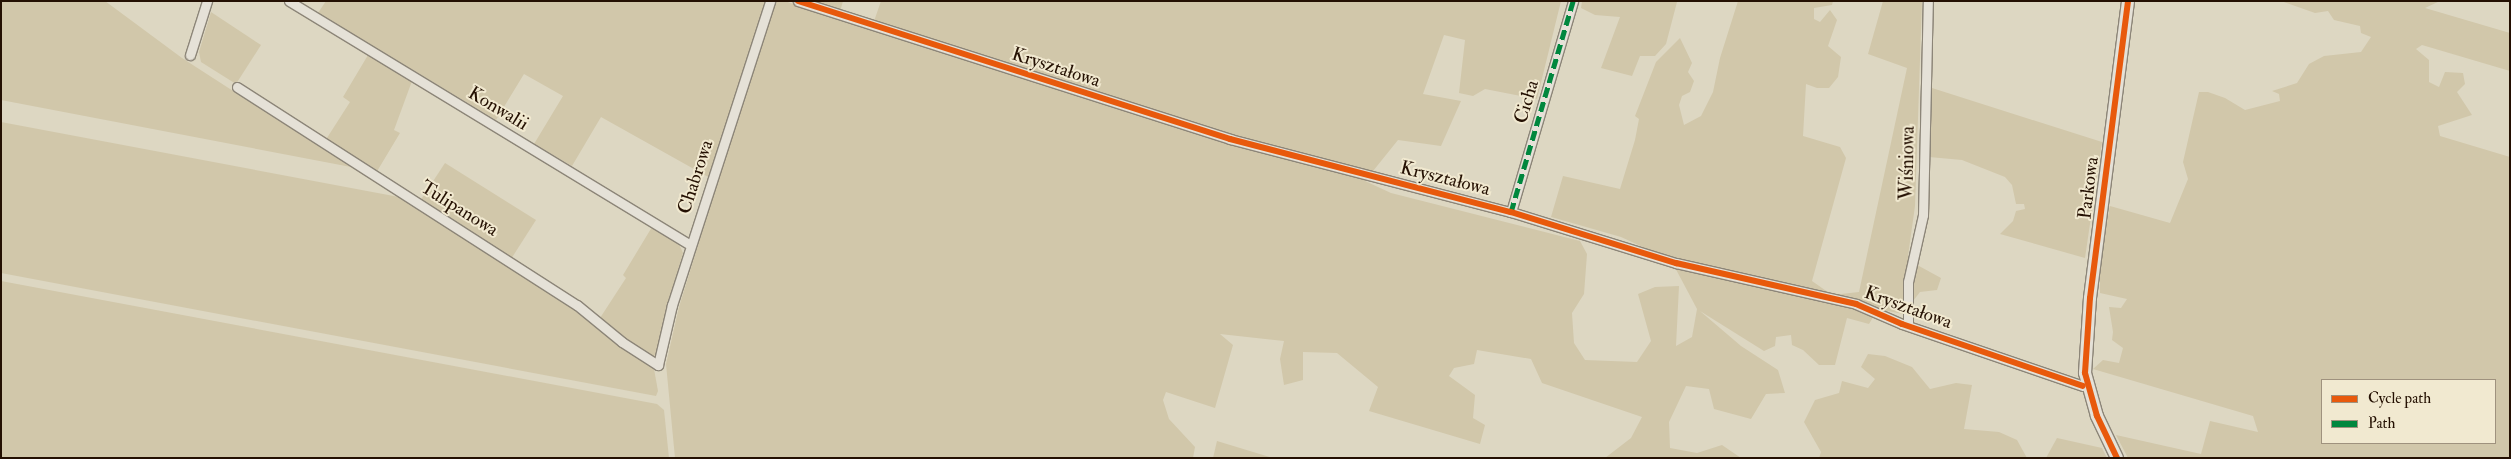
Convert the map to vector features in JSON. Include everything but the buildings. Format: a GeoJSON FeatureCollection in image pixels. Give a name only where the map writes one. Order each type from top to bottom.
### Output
{"type":"FeatureCollection","features":[{"type":"Feature","properties":{"kind":"street"},"geometry":{"type":"LineString","coordinates":[[190,54],[207,1]]}},
{"type":"Feature","properties":{"kind":"street","name":"Konwalii"},"geometry":{"type":"LineString","coordinates":[[289,1],[691,245]]}},
{"type":"Feature","properties":{"kind":"street","name":"Chabrowa"},"geometry":{"type":"LineString","coordinates":[[658,365],[672,305],[770,1]]}},
{"type":"Feature","properties":{"kind":"street","name":"Kryształowa"},"geometry":{"type":"LineString","coordinates":[[798,1],[1230,139],[1511,212],[1676,263],[1856,304],[1908,325],[2085,382]]}},
{"type":"Feature","properties":{"kind":"street","name":"Cicha"},"geometry":{"type":"LineString","coordinates":[[1511,212],[1573,1]]}},
{"type":"Feature","properties":{"kind":"street","name":"Wiśniowa"},"geometry":{"type":"LineString","coordinates":[[1908,325],[1908,282],[1923,215],[1928,1]]}},
{"type":"Feature","properties":{"kind":"street","name":"Parkowa"},"geometry":{"type":"LineString","coordinates":[[2117,458],[2096,416],[2085,382],[2085,374],[2090,298],[2128,1]]}},
{"type":"Feature","properties":{"kind":"street","name":"Tulipanowa"},"geometry":{"type":"LineString","coordinates":[[237,87],[577,305],[629,347],[658,365]]}},
{"type":"Feature","properties":{"kind":"shaded area"},"geometry":{"type":"Polygon","coordinates":[[[1,1],[105,1],[182,58],[351,167],[1,100],[1,1]]]}},
{"type":"Feature","properties":{"kind":"shaded area"},"geometry":{"type":"Polygon","coordinates":[[[326,1],[767,1],[710,178],[601,117],[572,166],[534,144],[563,96],[524,74],[496,120],[318,13],[326,1]]]}},
{"type":"Feature","properties":{"kind":"shaded area"},"geometry":{"type":"Polygon","coordinates":[[[785,1],[793,4],[794,1],[843,1],[838,19],[871,30],[881,1],[1561,1],[1537,99],[1485,89],[1473,96],[1459,93],[1465,40],[1444,35],[1423,94],[1461,101],[1441,146],[1398,140],[1365,181],[1391,193],[1580,241],[1587,254],[1584,294],[1572,313],[1574,343],[1585,360],[1637,362],[1651,341],[1638,294],[1655,287],[1679,286],[1676,346],[1692,337],[1697,309],[1671,260],[1621,237],[1551,217],[1563,176],[1620,189],[1635,140],[1639,119],[1635,116],[1656,62],[1680,38],[1692,63],[1688,72],[1694,81],[1690,92],[1682,96],[1679,105],[1684,125],[1701,116],[1713,92],[1720,58],[1738,1],[1833,1],[1832,5],[1814,8],[1814,19],[1820,22],[1830,10],[1837,20],[1828,46],[1841,57],[1838,77],[1829,88],[1817,88],[1806,84],[1803,136],[1840,147],[1846,158],[1812,281],[1832,295],[1859,292],[1907,68],[1868,54],[1883,1],[1922,1],[1915,206],[1908,256],[1919,266],[1941,278],[1937,290],[1920,292],[1903,314],[1878,309],[1869,324],[1847,318],[1835,365],[1819,365],[1803,350],[1792,345],[1791,335],[1776,337],[1775,346],[1764,351],[1700,311],[1741,346],[1778,370],[1785,393],[1766,394],[1751,419],[1714,409],[1709,389],[1686,386],[1669,422],[1670,448],[1697,453],[1722,445],[1741,458],[1605,458],[1631,438],[1642,417],[1542,383],[1531,359],[1477,350],[1474,364],[1454,368],[1449,376],[1475,395],[1473,418],[1485,425],[1480,444],[1369,411],[1378,387],[1337,353],[1303,352],[1303,380],[1284,385],[1280,359],[1284,341],[1220,334],[1233,345],[1215,408],[1166,392],[1163,400],[1169,419],[1195,447],[1193,458],[675,458],[666,364],[679,307],[773,2],[785,1]]]}},
{"type":"Feature","properties":{"kind":"shaded area"},"geometry":{"type":"Polygon","coordinates":[[[1582,1],[1677,2],[1666,44],[1655,56],[1640,56],[1632,76],[1601,68],[1620,17],[1595,15],[1581,8],[1582,1]]]}},
{"type":"Feature","properties":{"kind":"shaded area"},"geometry":{"type":"Polygon","coordinates":[[[2281,1],[2440,1],[2425,8],[2510,33],[2510,71],[2422,45],[2416,49],[2429,60],[2429,82],[2439,87],[2445,72],[2463,73],[2465,84],[2457,92],[2472,115],[2438,126],[2440,136],[2510,157],[2510,458],[2128,458],[2116,435],[2201,454],[2210,421],[2258,432],[2253,416],[2093,369],[2103,360],[2119,363],[2123,348],[2112,340],[2113,332],[2109,307],[2121,308],[2127,299],[2100,293],[2100,260],[2110,206],[2170,223],[2188,179],[2183,162],[2199,92],[2208,92],[2225,98],[2245,110],[2280,101],[2279,94],[2272,91],[2297,83],[2309,64],[2324,56],[2361,52],[2371,37],[2361,33],[2360,26],[2334,20],[2328,11],[2315,13],[2281,1]]]}},
{"type":"Feature","properties":{"kind":"shaded area"},"geometry":{"type":"Polygon","coordinates":[[[211,12],[261,45],[236,84],[201,62],[199,52],[211,12]]]}},
{"type":"Feature","properties":{"kind":"shaded area"},"geometry":{"type":"Polygon","coordinates":[[[368,55],[412,81],[394,130],[400,133],[376,173],[325,141],[350,102],[343,97],[368,55]]]}},
{"type":"Feature","properties":{"kind":"shaded area"},"geometry":{"type":"Polygon","coordinates":[[[1932,88],[2102,142],[2085,258],[2000,234],[2013,221],[2016,211],[2025,209],[2024,204],[2016,204],[2012,185],[2005,177],[1962,160],[1929,157],[1932,88]]]}},
{"type":"Feature","properties":{"kind":"shaded area"},"geometry":{"type":"Polygon","coordinates":[[[1,122],[399,197],[588,318],[654,369],[658,391],[656,396],[1,273],[1,122]]]}},
{"type":"Feature","properties":{"kind":"shaded area"},"geometry":{"type":"Polygon","coordinates":[[[445,163],[536,220],[511,259],[420,201],[445,163]]]}},
{"type":"Feature","properties":{"kind":"shaded area"},"geometry":{"type":"Polygon","coordinates":[[[652,227],[679,244],[683,253],[668,304],[657,354],[651,358],[600,318],[626,278],[623,275],[652,227]]]}},
{"type":"Feature","properties":{"kind":"shaded area"},"geometry":{"type":"Polygon","coordinates":[[[1,281],[657,404],[664,410],[669,458],[1,458],[1,281]]]}},
{"type":"Feature","properties":{"kind":"shaded area"},"geometry":{"type":"Polygon","coordinates":[[[1868,354],[1885,356],[1912,367],[1930,389],[1956,383],[1972,385],[1964,429],[1999,432],[2017,440],[2027,458],[1819,458],[1821,452],[1804,422],[1815,400],[1839,393],[1842,381],[1868,388],[1875,379],[1861,367],[1868,354]]]}},
{"type":"Feature","properties":{"kind":"shaded area"},"geometry":{"type":"Polygon","coordinates":[[[2057,438],[2102,448],[2107,458],[2046,458],[2057,438]]]}},
{"type":"Feature","properties":{"kind":"shaded area"},"geometry":{"type":"Polygon","coordinates":[[[1217,441],[1273,458],[1213,458],[1217,441]]]}},
{"type":"Feature","properties":{"kind":"marked path"},"geometry":{"type":"LineString","coordinates":[[1511,212],[1573,1]]}},
{"type":"Feature","properties":{"kind":"cycle path"},"geometry":{"type":"LineString","coordinates":[[798,1],[1230,139],[1511,212],[1676,263],[1856,304],[1902,324],[2083,386]]}},
{"type":"Feature","properties":{"kind":"cycle path"},"geometry":{"type":"LineString","coordinates":[[2117,458],[2097,416],[2085,373],[2090,298],[2128,1]]}}]}
